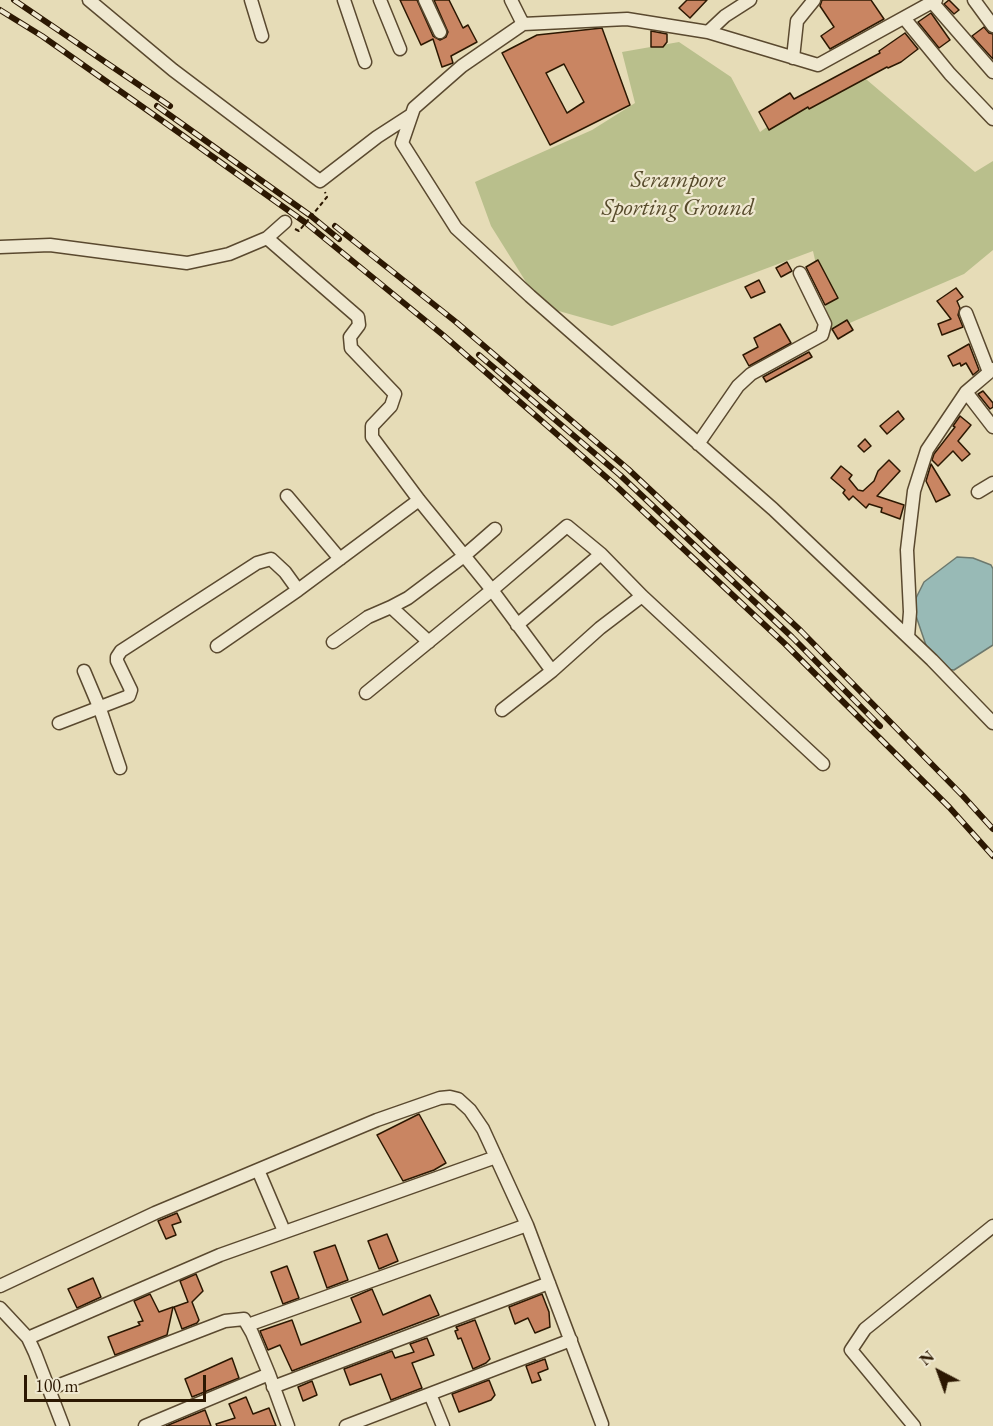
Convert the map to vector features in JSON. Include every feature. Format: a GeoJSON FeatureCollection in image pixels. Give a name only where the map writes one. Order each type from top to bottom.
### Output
{"type":"FeatureCollection","features":[{"type":"Feature","properties":{"kind":"street"},"geometry":{"type":"LineString","coordinates":[[90,0],[173,70],[320,181],[377,137],[411,115]]}},
{"type":"Feature","properties":{"kind":"street"},"geometry":{"type":"LineString","coordinates":[[251,0],[262,36]]}},
{"type":"Feature","properties":{"kind":"street"},"geometry":{"type":"LineString","coordinates":[[344,0],[365,62]]}},
{"type":"Feature","properties":{"kind":"street"},"geometry":{"type":"LineString","coordinates":[[380,0],[400,49]]}},
{"type":"Feature","properties":{"kind":"street"},"geometry":{"type":"LineString","coordinates":[[425,0],[440,32]]}},
{"type":"Feature","properties":{"kind":"street"},"geometry":{"type":"LineString","coordinates":[[512,0],[523,24]]}},
{"type":"Feature","properties":{"kind":"street"},"geometry":{"type":"LineString","coordinates":[[708,32],[725,16],[750,0]]}},
{"type":"Feature","properties":{"kind":"street"},"geometry":{"type":"LineString","coordinates":[[793,58],[797,21],[814,0]]}},
{"type":"Feature","properties":{"kind":"street"},"geometry":{"type":"LineString","coordinates":[[974,0],[993,26]]}},
{"type":"Feature","properties":{"kind":"street"},"geometry":{"type":"LineString","coordinates":[[993,72],[930,2],[818,66],[708,32],[627,19],[523,24],[462,66],[414,108],[402,143],[456,228],[530,296],[773,508],[908,637],[993,723]]}},
{"type":"Feature","properties":{"kind":"street"},"geometry":{"type":"LineString","coordinates":[[904,18],[950,74],[993,118]]}},
{"type":"Feature","properties":{"kind":"street"},"geometry":{"type":"LineString","coordinates":[[0,248],[50,245],[188,263],[229,254],[267,238],[285,222]]}},
{"type":"Feature","properties":{"kind":"street"},"geometry":{"type":"LineString","coordinates":[[267,238],[358,317],[359,325],[350,337],[351,348],[395,394],[391,406],[372,426],[372,437],[419,500],[492,590],[552,671]]}},
{"type":"Feature","properties":{"kind":"street"},"geometry":{"type":"LineString","coordinates":[[698,444],[738,386],[751,374],[822,334],[825,324],[800,273]]}},
{"type":"Feature","properties":{"kind":"street"},"geometry":{"type":"LineString","coordinates":[[908,637],[910,612],[908,550],[914,491],[927,450],[966,392],[991,371],[966,313]]}},
{"type":"Feature","properties":{"kind":"street"},"geometry":{"type":"LineString","coordinates":[[966,392],[993,427]]}},
{"type":"Feature","properties":{"kind":"street"},"geometry":{"type":"LineString","coordinates":[[978,492],[993,483]]}},
{"type":"Feature","properties":{"kind":"street"},"geometry":{"type":"LineString","coordinates":[[287,496],[340,559]]}},
{"type":"Feature","properties":{"kind":"street"},"geometry":{"type":"LineString","coordinates":[[216,646],[298,590],[419,500]]}},
{"type":"Feature","properties":{"kind":"street"},"geometry":{"type":"LineString","coordinates":[[366,693],[567,526],[601,554],[642,596],[823,764]]}},
{"type":"Feature","properties":{"kind":"street"},"geometry":{"type":"LineString","coordinates":[[333,642],[369,617],[408,598],[464,556],[495,529]]}},
{"type":"Feature","properties":{"kind":"street"},"geometry":{"type":"LineString","coordinates":[[517,625],[601,554]]}},
{"type":"Feature","properties":{"kind":"street"},"geometry":{"type":"LineString","coordinates":[[59,723],[100,709],[131,695],[131,690],[117,661],[121,651],[257,563],[271,558],[298,590]]}},
{"type":"Feature","properties":{"kind":"street"},"geometry":{"type":"LineString","coordinates":[[502,710],[642,596]]}},
{"type":"Feature","properties":{"kind":"street"},"geometry":{"type":"LineString","coordinates":[[391,607],[429,642]]}},
{"type":"Feature","properties":{"kind":"street"},"geometry":{"type":"LineString","coordinates":[[84,671],[120,768]]}},
{"type":"Feature","properties":{"kind":"street"},"geometry":{"type":"LineString","coordinates":[[0,1286],[155,1213],[377,1120],[440,1098],[450,1097],[458,1099],[470,1110],[483,1129],[527,1225],[602,1424]]}},
{"type":"Feature","properties":{"kind":"street"},"geometry":{"type":"LineString","coordinates":[[28,1338],[172,1274],[284,1231],[496,1157]]}},
{"type":"Feature","properties":{"kind":"street"},"geometry":{"type":"LineString","coordinates":[[258,1170],[284,1231]]}},
{"type":"Feature","properties":{"kind":"street"},"geometry":{"type":"LineString","coordinates":[[248,1325],[527,1225]]}},
{"type":"Feature","properties":{"kind":"street"},"geometry":{"type":"LineString","coordinates":[[914,1426],[850,1350],[865,1329],[993,1226]]}},
{"type":"Feature","properties":{"kind":"street"},"geometry":{"type":"LineString","coordinates":[[273,1386],[549,1283]]}},
{"type":"Feature","properties":{"kind":"street"},"geometry":{"type":"LineString","coordinates":[[0,1308],[28,1338],[63,1426]]}},
{"type":"Feature","properties":{"kind":"street"},"geometry":{"type":"LineString","coordinates":[[49,1389],[225,1321],[243,1319],[248,1325],[269,1374],[288,1426]]}},
{"type":"Feature","properties":{"kind":"street"},"geometry":{"type":"LineString","coordinates":[[346,1426],[571,1340]]}},
{"type":"Feature","properties":{"kind":"street"},"geometry":{"type":"LineString","coordinates":[[145,1426],[269,1374]]}},
{"type":"Feature","properties":{"kind":"street"},"geometry":{"type":"LineString","coordinates":[[430,1394],[443,1426]]}},
{"type":"Feature","properties":{"kind":"path"},"geometry":{"type":"LineString","coordinates":[[285,222],[299,231],[327,197],[320,181]]}},
{"type":"Feature","properties":{"kind":"green space","name":"Serampore Sporting Ground"},"geometry":{"type":"Polygon","coordinates":[[[679,42],[731,77],[760,132],[785,114],[860,74],[975,172],[993,161],[993,250],[964,274],[831,331],[813,251],[612,326],[541,306],[491,226],[475,182],[592,130],[635,103],[622,52],[679,42]]]}},
{"type":"Feature","properties":{"kind":"water"},"geometry":{"type":"Polygon","coordinates":[[[957,557],[973,558],[991,565],[993,569],[993,645],[954,670],[943,669],[929,654],[916,616],[916,598],[924,582],[957,557]]]}},
{"type":"Feature","properties":{"kind":"building"},"geometry":{"type":"Polygon","coordinates":[[[400,0],[417,0],[433,36],[440,40],[446,37],[448,32],[434,0],[449,0],[463,28],[468,25],[477,42],[451,56],[453,63],[442,67],[433,39],[421,45],[400,0]]]}},
{"type":"Feature","properties":{"kind":"building"},"geometry":{"type":"Polygon","coordinates":[[[687,0],[707,0],[690,18],[679,8],[687,0]]]}},
{"type":"Feature","properties":{"kind":"building"},"geometry":{"type":"Polygon","coordinates":[[[822,0],[871,0],[884,19],[830,49],[821,36],[834,27],[820,6],[822,0]]]}},
{"type":"Feature","properties":{"kind":"building"},"geometry":{"type":"Polygon","coordinates":[[[949,0],[959,10],[954,14],[944,4],[949,0]]]}},
{"type":"Feature","properties":{"kind":"building"},"geometry":{"type":"Polygon","coordinates":[[[931,13],[950,40],[939,48],[918,22],[931,13]]]}},
{"type":"Feature","properties":{"kind":"building"},"geometry":{"type":"Polygon","coordinates":[[[984,27],[993,34],[993,59],[972,36],[984,27]]]}},
{"type":"Feature","properties":{"kind":"building"},"geometry":{"type":"Polygon","coordinates":[[[602,28],[630,105],[550,145],[502,53],[537,35],[602,28]],[[564,64],[546,73],[567,113],[584,102],[564,64]]]}},
{"type":"Feature","properties":{"kind":"building"},"geometry":{"type":"Polygon","coordinates":[[[651,31],[667,34],[667,42],[663,47],[651,47],[651,31]]]}},
{"type":"Feature","properties":{"kind":"building"},"geometry":{"type":"Polygon","coordinates":[[[905,33],[918,49],[901,62],[887,67],[809,109],[808,107],[769,130],[759,112],[790,93],[794,99],[880,53],[879,51],[905,33]]]}},
{"type":"Feature","properties":{"kind":"building"},"geometry":{"type":"Polygon","coordinates":[[[818,260],[838,298],[825,305],[806,267],[818,260]]]}},
{"type":"Feature","properties":{"kind":"building"},"geometry":{"type":"Polygon","coordinates":[[[787,262],[792,271],[781,277],[776,268],[787,262]]]}},
{"type":"Feature","properties":{"kind":"building"},"geometry":{"type":"Polygon","coordinates":[[[759,280],[765,292],[751,298],[745,287],[759,280]]]}},
{"type":"Feature","properties":{"kind":"building"},"geometry":{"type":"Polygon","coordinates":[[[956,288],[963,297],[957,301],[960,308],[958,315],[963,327],[942,335],[938,324],[951,319],[937,301],[956,288]]]}},
{"type":"Feature","properties":{"kind":"building"},"geometry":{"type":"Polygon","coordinates":[[[847,320],[853,330],[838,339],[832,329],[847,320]]]}},
{"type":"Feature","properties":{"kind":"building"},"geometry":{"type":"Polygon","coordinates":[[[780,324],[791,343],[749,366],[743,355],[758,347],[754,338],[780,324]]]}},
{"type":"Feature","properties":{"kind":"building"},"geometry":{"type":"Polygon","coordinates":[[[969,344],[979,370],[973,375],[966,363],[953,366],[948,356],[969,344]]]}},
{"type":"Feature","properties":{"kind":"building"},"geometry":{"type":"Polygon","coordinates":[[[809,352],[812,357],[766,382],[763,377],[809,352]]]}},
{"type":"Feature","properties":{"kind":"building"},"geometry":{"type":"Polygon","coordinates":[[[983,391],[993,403],[990,409],[978,394],[983,391]]]}},
{"type":"Feature","properties":{"kind":"building"},"geometry":{"type":"Polygon","coordinates":[[[898,411],[904,419],[887,434],[880,426],[898,411]]]}},
{"type":"Feature","properties":{"kind":"building"},"geometry":{"type":"Polygon","coordinates":[[[960,416],[971,425],[958,441],[970,454],[962,461],[953,451],[938,466],[932,460],[934,454],[955,427],[953,426],[960,416]]]}},
{"type":"Feature","properties":{"kind":"building"},"geometry":{"type":"Polygon","coordinates":[[[865,439],[871,446],[864,452],[858,446],[865,439]]]}},
{"type":"Feature","properties":{"kind":"building"},"geometry":{"type":"Polygon","coordinates":[[[889,460],[900,471],[877,496],[904,505],[900,519],[881,512],[882,508],[869,504],[866,508],[853,496],[849,500],[843,493],[845,490],[831,478],[841,466],[852,475],[849,479],[858,490],[863,491],[874,481],[878,471],[889,460]]]}},
{"type":"Feature","properties":{"kind":"building"},"geometry":{"type":"Polygon","coordinates":[[[931,464],[950,495],[936,502],[926,481],[931,464]]]}},
{"type":"Feature","properties":{"kind":"building"},"geometry":{"type":"Polygon","coordinates":[[[419,1114],[446,1163],[434,1170],[403,1181],[377,1135],[419,1114]]]}},
{"type":"Feature","properties":{"kind":"building"},"geometry":{"type":"Polygon","coordinates":[[[177,1213],[181,1222],[172,1225],[176,1235],[166,1239],[158,1221],[177,1213]]]}},
{"type":"Feature","properties":{"kind":"building"},"geometry":{"type":"Polygon","coordinates":[[[387,1234],[398,1261],[379,1269],[368,1241],[387,1234]]]}},
{"type":"Feature","properties":{"kind":"building"},"geometry":{"type":"Polygon","coordinates":[[[335,1245],[348,1280],[327,1288],[314,1252],[335,1245]]]}},
{"type":"Feature","properties":{"kind":"building"},"geometry":{"type":"Polygon","coordinates":[[[287,1266],[299,1298],[283,1304],[271,1272],[287,1266]]]}},
{"type":"Feature","properties":{"kind":"building"},"geometry":{"type":"Polygon","coordinates":[[[196,1274],[203,1291],[192,1302],[199,1320],[182,1329],[174,1307],[188,1302],[180,1281],[196,1274]]]}},
{"type":"Feature","properties":{"kind":"building"},"geometry":{"type":"Polygon","coordinates":[[[93,1278],[101,1297],[77,1308],[68,1289],[93,1278]]]}},
{"type":"Feature","properties":{"kind":"building"},"geometry":{"type":"Polygon","coordinates":[[[372,1289],[383,1315],[430,1295],[439,1315],[292,1371],[280,1345],[268,1350],[260,1331],[292,1320],[301,1345],[361,1322],[351,1298],[372,1289]]]}},
{"type":"Feature","properties":{"kind":"building"},"geometry":{"type":"Polygon","coordinates":[[[150,1294],[159,1312],[173,1307],[167,1335],[115,1355],[108,1337],[140,1325],[138,1322],[143,1321],[134,1301],[150,1294]]]}},
{"type":"Feature","properties":{"kind":"building"},"geometry":{"type":"Polygon","coordinates":[[[542,1294],[549,1312],[550,1327],[535,1333],[528,1318],[515,1324],[509,1307],[542,1294]]]}},
{"type":"Feature","properties":{"kind":"building"},"geometry":{"type":"Polygon","coordinates":[[[475,1320],[490,1359],[473,1369],[461,1338],[458,1339],[455,1331],[458,1330],[456,1327],[475,1320]]]}},
{"type":"Feature","properties":{"kind":"building"},"geometry":{"type":"Polygon","coordinates":[[[427,1338],[434,1355],[412,1363],[422,1388],[391,1400],[381,1374],[350,1385],[344,1369],[392,1351],[395,1358],[414,1352],[410,1344],[427,1338]]]}},
{"type":"Feature","properties":{"kind":"building"},"geometry":{"type":"Polygon","coordinates":[[[232,1358],[239,1378],[192,1397],[185,1379],[232,1358]]]}},
{"type":"Feature","properties":{"kind":"building"},"geometry":{"type":"Polygon","coordinates":[[[545,1359],[548,1369],[538,1373],[541,1380],[532,1383],[526,1366],[545,1359]]]}},
{"type":"Feature","properties":{"kind":"building"},"geometry":{"type":"Polygon","coordinates":[[[489,1380],[495,1395],[491,1400],[459,1412],[452,1394],[489,1380]]]}},
{"type":"Feature","properties":{"kind":"building"},"geometry":{"type":"Polygon","coordinates":[[[312,1381],[317,1395],[303,1401],[298,1387],[312,1381]]]}},
{"type":"Feature","properties":{"kind":"building"},"geometry":{"type":"Polygon","coordinates":[[[246,1397],[253,1414],[269,1408],[276,1426],[217,1426],[216,1424],[235,1418],[229,1404],[246,1397]]]}},
{"type":"Feature","properties":{"kind":"building"},"geometry":{"type":"Polygon","coordinates":[[[205,1410],[211,1426],[166,1426],[205,1410]]]}},
{"type":"Feature","properties":{"kind":"railway"},"geometry":{"type":"LineString","coordinates":[[14,0],[170,106]]}},
{"type":"Feature","properties":{"kind":"railway"},"geometry":{"type":"LineString","coordinates":[[0,10],[42,36],[306,223],[443,335],[614,484],[785,644],[949,807],[993,856]]}},
{"type":"Feature","properties":{"kind":"railway"},"geometry":{"type":"LineString","coordinates":[[157,106],[311,216],[339,239]]}},
{"type":"Feature","properties":{"kind":"railway"},"geometry":{"type":"LineString","coordinates":[[335,226],[456,322],[628,469],[801,631],[993,829]]}},
{"type":"Feature","properties":{"kind":"railway"},"geometry":{"type":"LineString","coordinates":[[479,355],[620,475],[792,637],[880,726]]}}]}
